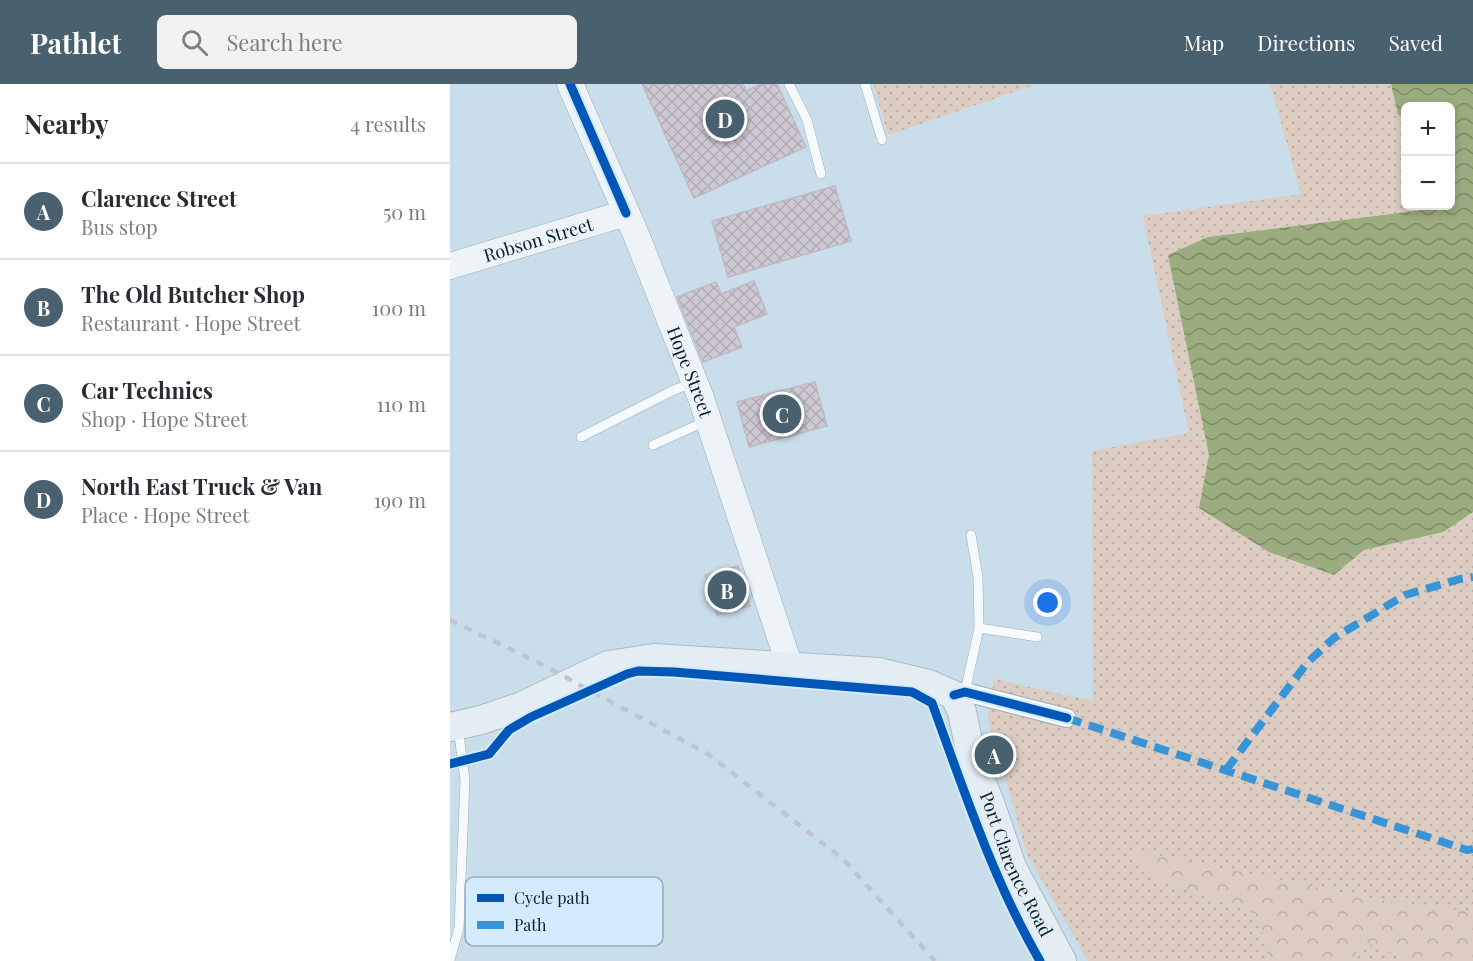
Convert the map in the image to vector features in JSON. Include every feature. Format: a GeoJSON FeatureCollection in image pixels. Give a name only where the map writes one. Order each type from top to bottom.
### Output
{"type":"FeatureCollection","features":[{"type":"Feature","properties":{"kind":"main road","name":"Hope Street"},"geometry":{"type":"LineString","coordinates":[[570,84],[695,382],[790,667]]}},
{"type":"Feature","properties":{"kind":"main road","name":"Robson Street"},"geometry":{"type":"LineString","coordinates":[[450,266],[626,213]]}},
{"type":"Feature","properties":{"kind":"main road"},"geometry":{"type":"LineString","coordinates":[[454,726],[522,706],[608,665],[654,658],[879,672],[959,694]]}},
{"type":"Feature","properties":{"kind":"main road","name":"Port Clarence Road"},"geometry":{"type":"LineString","coordinates":[[959,694],[972,760],[989,800],[1012,867],[1062,961]]}},
{"type":"Feature","properties":{"kind":"street"},"geometry":{"type":"LineString","coordinates":[[959,694],[1067,718]]}},
{"type":"Feature","properties":{"kind":"lane"},"geometry":{"type":"LineString","coordinates":[[789,84],[807,120],[821,174]]}},
{"type":"Feature","properties":{"kind":"lane"},"geometry":{"type":"LineString","coordinates":[[865,84],[882,140]]}},
{"type":"Feature","properties":{"kind":"lane"},"geometry":{"type":"LineString","coordinates":[[581,437],[674,390],[695,382]]}},
{"type":"Feature","properties":{"kind":"lane"},"geometry":{"type":"LineString","coordinates":[[653,445],[708,420]]}},
{"type":"Feature","properties":{"kind":"lane"},"geometry":{"type":"LineString","coordinates":[[959,694],[979,628],[978,578],[971,535]]}},
{"type":"Feature","properties":{"kind":"lane"},"geometry":{"type":"LineString","coordinates":[[979,628],[1037,637]]}},
{"type":"Feature","properties":{"kind":"lane"},"geometry":{"type":"LineString","coordinates":[[450,960],[459,928],[465,780],[454,726]]}},
{"type":"Feature","properties":{"kind":"green space"},"geometry":{"type":"Polygon","coordinates":[[[873,84],[1037,84],[888,135],[873,84]]]}},
{"type":"Feature","properties":{"kind":"green space"},"geometry":{"type":"Polygon","coordinates":[[[1270,84],[1473,84],[1473,912],[1375,899],[1133,851],[1158,879],[1259,915],[1269,961],[1088,961],[1027,854],[988,719],[994,679],[1093,701],[1092,451],[1189,433],[1143,216],[1301,194],[1270,84]]]}},
{"type":"Feature","properties":{"kind":"green space"},"geometry":{"type":"Polygon","coordinates":[[[1131,850],[1375,899],[1473,912],[1473,961],[1407,961],[1365,942],[1350,961],[1269,961],[1259,915],[1158,879],[1131,850]]]}},
{"type":"Feature","properties":{"kind":"green space"},"geometry":{"type":"Polygon","coordinates":[[[1365,942],[1407,961],[1350,961],[1365,942]]]}},
{"type":"Feature","properties":{"kind":"water"},"geometry":{"type":"Polygon","coordinates":[[[1391,84],[1473,84],[1473,512],[1443,532],[1364,550],[1334,575],[1269,552],[1199,508],[1209,455],[1168,255],[1208,237],[1423,210],[1455,210],[1455,102],[1401,102],[1401,117],[1398,114],[1391,84]]]}},
{"type":"Feature","properties":{"kind":"building"},"geometry":{"type":"Polygon","coordinates":[[[642,84],[743,84],[746,91],[761,84],[777,84],[806,147],[694,198],[642,84]]]}},
{"type":"Feature","properties":{"kind":"building"},"geometry":{"type":"Polygon","coordinates":[[[835,186],[851,241],[728,277],[712,221],[835,186]]]}},
{"type":"Feature","properties":{"kind":"building"},"geometry":{"type":"Polygon","coordinates":[[[754,281],[767,314],[734,327],[742,347],[703,362],[677,297],[716,282],[721,294],[754,281]]]}},
{"type":"Feature","properties":{"kind":"building"},"geometry":{"type":"Polygon","coordinates":[[[815,382],[827,426],[749,447],[737,402],[815,382]]]}},
{"type":"Feature","properties":{"kind":"building"},"geometry":{"type":"Polygon","coordinates":[[[738,566],[750,606],[717,615],[705,575],[738,566]]]}},
{"type":"Feature","properties":{"kind":"railway"},"geometry":{"type":"LineString","coordinates":[[450,620],[539,663],[708,754],[843,859],[935,961]]}},
{"type":"Feature","properties":{"kind":"marked path"},"geometry":{"type":"LineString","coordinates":[[1226,770],[1307,663],[1334,638],[1405,595],[1473,577]]}},
{"type":"Feature","properties":{"kind":"marked path"},"geometry":{"type":"LineString","coordinates":[[1067,718],[1467,850],[1473,849]]}},
{"type":"Feature","properties":{"kind":"cycle path"},"geometry":{"type":"LineString","coordinates":[[570,84],[626,213]]}},
{"type":"Feature","properties":{"kind":"cycle path"},"geometry":{"type":"LineString","coordinates":[[450,764],[489,754],[509,730],[531,717],[638,671],[912,692],[932,703],[994,867],[1040,961]]}},
{"type":"Feature","properties":{"kind":"cycle path"},"geometry":{"type":"LineString","coordinates":[[954,695],[965,692],[1067,718]]}},
{"type":"Feature","properties":{"kind":"place","name":"North East Truck & Van"},"geometry":{"type":"Point","coordinates":[725,119]}},
{"type":"Feature","properties":{"kind":"place","name":"Car Technics"},"geometry":{"type":"Point","coordinates":[782,414]}},
{"type":"Feature","properties":{"kind":"place","name":"The Old Butcher Shop"},"geometry":{"type":"Point","coordinates":[727,590]}},
{"type":"Feature","properties":{"kind":"place","name":"Clarence Street"},"geometry":{"type":"Point","coordinates":[994,755]}}]}
